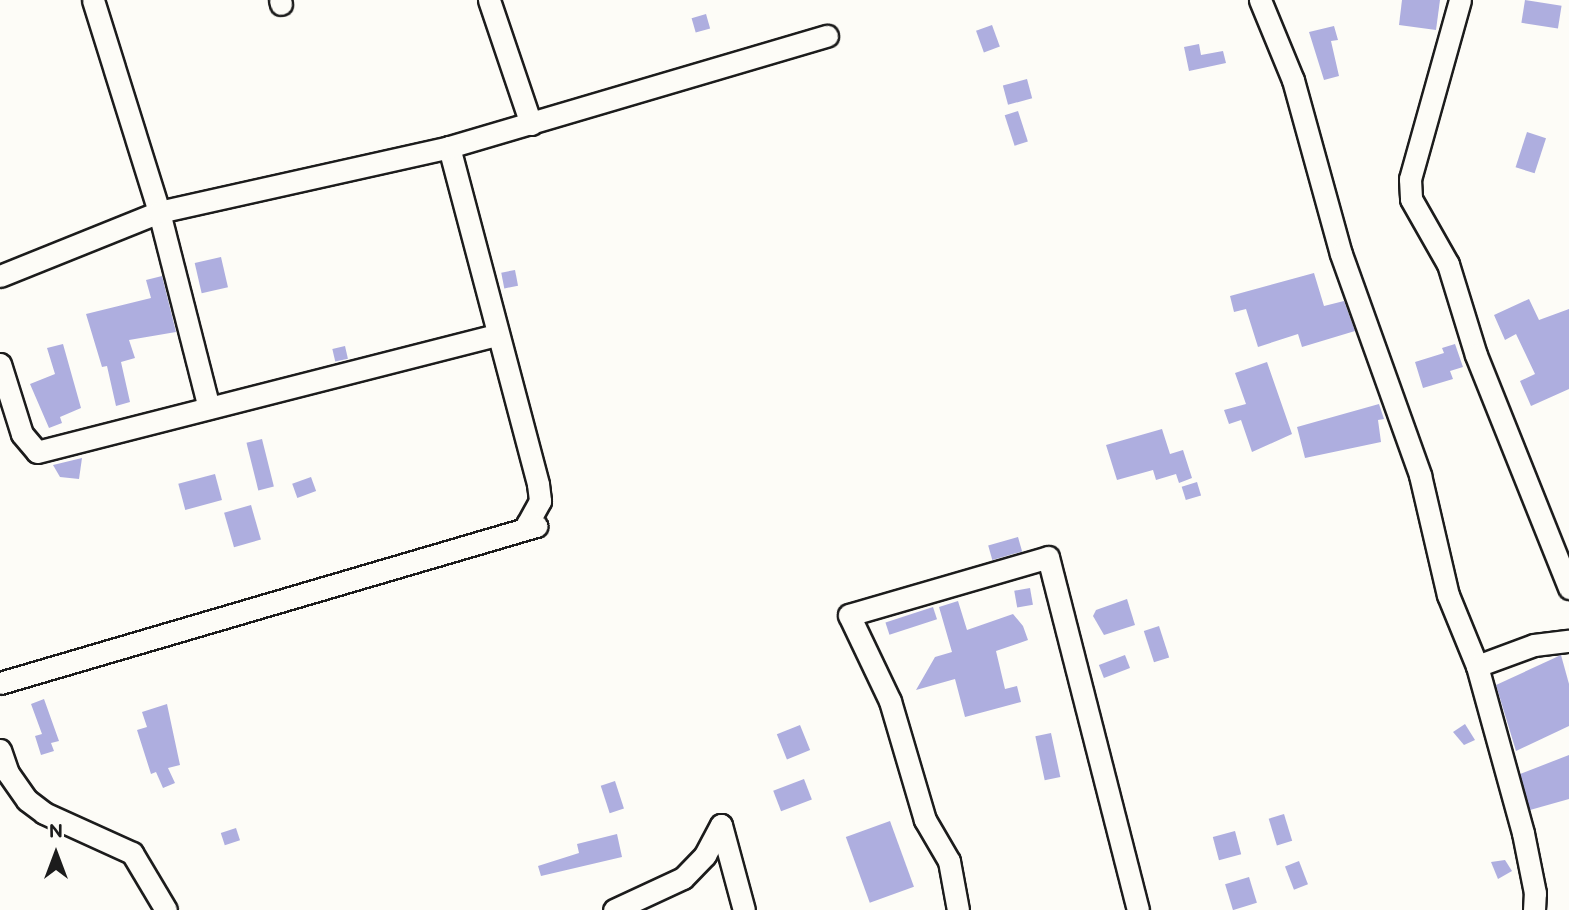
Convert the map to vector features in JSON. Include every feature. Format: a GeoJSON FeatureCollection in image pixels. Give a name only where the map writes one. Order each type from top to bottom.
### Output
{"type":"FeatureCollection","features":[{"type":"Feature","properties":{"kind":"street"},"geometry":{"type":"LineString","coordinates":[[93,0],[159,212],[209,408]]}},
{"type":"Feature","properties":{"kind":"street"},"geometry":{"type":"LineString","coordinates":[[490,0],[531,124]]}},
{"type":"Feature","properties":{"kind":"street"},"geometry":{"type":"LineString","coordinates":[[1260,0],[1293,80],[1341,254],[1420,475],[1448,595],[1477,666],[1523,833],[1535,893],[1534,910]]}},
{"type":"Feature","properties":{"kind":"street"},"geometry":{"type":"LineString","coordinates":[[1460,0],[1410,179],[1411,200],[1448,264],[1476,355],[1569,589]]}},
{"type":"Feature","properties":{"kind":"street"},"geometry":{"type":"LineString","coordinates":[[0,276],[159,212],[449,147],[827,36]]}},
{"type":"Feature","properties":{"kind":"street"},"geometry":{"type":"LineString","coordinates":[[0,683],[536,526],[527,524],[540,500],[538,484],[449,147]]}},
{"type":"Feature","properties":{"kind":"street"},"geometry":{"type":"LineString","coordinates":[[0,364],[22,435],[37,452],[497,335]]}},
{"type":"Feature","properties":{"kind":"street"},"geometry":{"type":"LineString","coordinates":[[958,910],[949,861],[925,820],[890,701],[849,615],[1048,557],[1138,910]]}},
{"type":"Feature","properties":{"kind":"street"},"geometry":{"type":"LineString","coordinates":[[1477,666],[1534,645],[1569,641]]}},
{"type":"Feature","properties":{"kind":"street"},"geometry":{"type":"LineString","coordinates":[[0,750],[8,773],[27,800],[44,813],[132,853],[166,910]]}},
{"type":"Feature","properties":{"kind":"street"},"geometry":{"type":"LineString","coordinates":[[614,910],[683,878],[705,855],[721,825],[744,910]]}},
{"type":"Feature","properties":{"kind":"building"},"geometry":{"type":"Polygon","coordinates":[[[1402,0],[1440,0],[1436,30],[1399,25],[1402,0]]]}},
{"type":"Feature","properties":{"kind":"building"},"geometry":{"type":"Polygon","coordinates":[[[1525,0],[1562,6],[1558,29],[1521,23],[1525,0]]]}},
{"type":"Feature","properties":{"kind":"building"},"geometry":{"type":"Polygon","coordinates":[[[706,14],[710,28],[696,33],[692,18],[706,14]]]}},
{"type":"Feature","properties":{"kind":"building"},"geometry":{"type":"Polygon","coordinates":[[[992,25],[1000,47],[984,52],[976,31],[992,25]]]}},
{"type":"Feature","properties":{"kind":"building"},"geometry":{"type":"Polygon","coordinates":[[[1334,26],[1338,40],[1331,41],[1339,76],[1324,80],[1309,32],[1334,26]]]}},
{"type":"Feature","properties":{"kind":"building"},"geometry":{"type":"Polygon","coordinates":[[[1199,44],[1201,55],[1223,51],[1226,63],[1189,71],[1184,47],[1199,44]]]}},
{"type":"Feature","properties":{"kind":"building"},"geometry":{"type":"Polygon","coordinates":[[[1027,79],[1032,98],[1008,105],[1003,85],[1027,79]]]}},
{"type":"Feature","properties":{"kind":"building"},"geometry":{"type":"Polygon","coordinates":[[[1018,111],[1028,141],[1015,146],[1005,115],[1018,111]]]}},
{"type":"Feature","properties":{"kind":"building"},"geometry":{"type":"Polygon","coordinates":[[[1527,132],[1546,138],[1535,173],[1516,167],[1527,132]]]}},
{"type":"Feature","properties":{"kind":"building"},"geometry":{"type":"Polygon","coordinates":[[[221,257],[228,287],[202,293],[195,263],[221,257]]]}},
{"type":"Feature","properties":{"kind":"building"},"geometry":{"type":"Polygon","coordinates":[[[515,270],[518,286],[504,288],[501,273],[515,270]]]}},
{"type":"Feature","properties":{"kind":"building"},"geometry":{"type":"Polygon","coordinates":[[[1314,273],[1324,306],[1344,301],[1355,331],[1302,347],[1298,334],[1258,347],[1246,309],[1234,312],[1230,296],[1314,273]]]}},
{"type":"Feature","properties":{"kind":"building"},"geometry":{"type":"Polygon","coordinates":[[[162,276],[176,332],[129,340],[135,358],[121,362],[130,402],[116,406],[107,366],[102,367],[86,314],[151,298],[146,280],[162,276]]]}},
{"type":"Feature","properties":{"kind":"building"},"geometry":{"type":"Polygon","coordinates":[[[1529,299],[1539,320],[1569,309],[1569,389],[1531,406],[1520,381],[1535,374],[1516,334],[1505,340],[1494,315],[1529,299]]]}},
{"type":"Feature","properties":{"kind":"building"},"geometry":{"type":"Polygon","coordinates":[[[63,344],[81,408],[60,417],[62,423],[49,428],[30,384],[55,374],[47,348],[63,344]]]}},
{"type":"Feature","properties":{"kind":"building"},"geometry":{"type":"Polygon","coordinates":[[[1455,344],[1463,367],[1450,371],[1453,379],[1423,388],[1415,362],[1444,353],[1442,348],[1455,344]]]}},
{"type":"Feature","properties":{"kind":"building"},"geometry":{"type":"Polygon","coordinates":[[[345,346],[348,359],[335,362],[332,349],[345,346]]]}},
{"type":"Feature","properties":{"kind":"building"},"geometry":{"type":"Polygon","coordinates":[[[1267,362],[1292,434],[1252,452],[1241,420],[1229,424],[1224,410],[1246,404],[1235,373],[1267,362]]]}},
{"type":"Feature","properties":{"kind":"building"},"geometry":{"type":"Polygon","coordinates":[[[1379,404],[1384,419],[1378,420],[1381,442],[1305,458],[1297,427],[1379,404]]]}},
{"type":"Feature","properties":{"kind":"building"},"geometry":{"type":"Polygon","coordinates":[[[1162,429],[1170,454],[1183,450],[1192,478],[1179,483],[1176,474],[1156,480],[1153,470],[1117,480],[1106,445],[1162,429]]]}},
{"type":"Feature","properties":{"kind":"building"},"geometry":{"type":"Polygon","coordinates":[[[262,439],[274,487],[258,490],[246,443],[262,439]]]}},
{"type":"Feature","properties":{"kind":"building"},"geometry":{"type":"Polygon","coordinates":[[[82,458],[79,479],[60,477],[53,465],[82,458]]]}},
{"type":"Feature","properties":{"kind":"building"},"geometry":{"type":"Polygon","coordinates":[[[215,474],[222,500],[185,510],[178,484],[215,474]]]}},
{"type":"Feature","properties":{"kind":"building"},"geometry":{"type":"Polygon","coordinates":[[[311,477],[316,491],[297,498],[292,484],[311,477]]]}},
{"type":"Feature","properties":{"kind":"building"},"geometry":{"type":"Polygon","coordinates":[[[1197,482],[1201,495],[1186,500],[1182,487],[1197,482]]]}},
{"type":"Feature","properties":{"kind":"building"},"geometry":{"type":"Polygon","coordinates":[[[251,505],[261,540],[234,547],[224,513],[251,505]]]}},
{"type":"Feature","properties":{"kind":"building"},"geometry":{"type":"Polygon","coordinates":[[[1018,537],[1022,551],[992,560],[988,546],[1018,537]]]}},
{"type":"Feature","properties":{"kind":"building"},"geometry":{"type":"Polygon","coordinates":[[[1030,588],[1033,605],[1017,608],[1014,591],[1030,588]]]}},
{"type":"Feature","properties":{"kind":"building"},"geometry":{"type":"Polygon","coordinates":[[[1127,599],[1135,625],[1104,635],[1093,616],[1096,610],[1127,599]]]}},
{"type":"Feature","properties":{"kind":"building"},"geometry":{"type":"Polygon","coordinates":[[[958,601],[967,630],[1013,614],[1023,626],[1028,640],[996,651],[1005,689],[1017,686],[1021,702],[965,717],[955,679],[916,690],[935,657],[952,652],[939,607],[958,601]]]}},
{"type":"Feature","properties":{"kind":"building"},"geometry":{"type":"Polygon","coordinates":[[[933,607],[937,619],[889,635],[885,622],[933,607]]]}},
{"type":"Feature","properties":{"kind":"building"},"geometry":{"type":"Polygon","coordinates":[[[1159,626],[1169,657],[1154,662],[1144,631],[1159,626]]]}},
{"type":"Feature","properties":{"kind":"building"},"geometry":{"type":"Polygon","coordinates":[[[1125,655],[1130,668],[1104,678],[1099,665],[1125,655]]]}},
{"type":"Feature","properties":{"kind":"building"},"geometry":{"type":"Polygon","coordinates":[[[1561,655],[1569,684],[1569,726],[1516,751],[1496,685],[1561,655]]]}},
{"type":"Feature","properties":{"kind":"building"},"geometry":{"type":"Polygon","coordinates":[[[44,699],[59,741],[51,743],[54,751],[41,755],[35,736],[42,734],[31,704],[44,699]]]}},
{"type":"Feature","properties":{"kind":"building"},"geometry":{"type":"Polygon","coordinates":[[[167,704],[180,765],[168,768],[175,783],[163,788],[156,772],[151,774],[137,730],[147,727],[142,712],[167,704]]]}},
{"type":"Feature","properties":{"kind":"building"},"geometry":{"type":"Polygon","coordinates":[[[1465,724],[1475,740],[1464,745],[1453,732],[1465,724]]]}},
{"type":"Feature","properties":{"kind":"building"},"geometry":{"type":"Polygon","coordinates":[[[800,725],[810,750],[787,759],[777,734],[800,725]]]}},
{"type":"Feature","properties":{"kind":"building"},"geometry":{"type":"Polygon","coordinates":[[[1051,733],[1060,777],[1045,780],[1035,736],[1051,733]]]}},
{"type":"Feature","properties":{"kind":"building"},"geometry":{"type":"Polygon","coordinates":[[[1569,755],[1569,799],[1530,810],[1520,774],[1569,755]]]}},
{"type":"Feature","properties":{"kind":"building"},"geometry":{"type":"Polygon","coordinates":[[[804,779],[812,800],[781,811],[773,791],[804,779]]]}},
{"type":"Feature","properties":{"kind":"building"},"geometry":{"type":"Polygon","coordinates":[[[615,781],[624,809],[610,813],[601,786],[615,781]]]}},
{"type":"Feature","properties":{"kind":"building"},"geometry":{"type":"Polygon","coordinates":[[[1284,814],[1292,841],[1277,845],[1269,819],[1284,814]]]}},
{"type":"Feature","properties":{"kind":"building"},"geometry":{"type":"Polygon","coordinates":[[[890,821],[914,887],[870,903],[846,837],[890,821]]]}},
{"type":"Feature","properties":{"kind":"building"},"geometry":{"type":"Polygon","coordinates":[[[236,828],[240,840],[225,845],[221,833],[236,828]]]}},
{"type":"Feature","properties":{"kind":"building"},"geometry":{"type":"Polygon","coordinates":[[[1235,831],[1241,854],[1219,860],[1213,837],[1235,831]]]}},
{"type":"Feature","properties":{"kind":"building"},"geometry":{"type":"Polygon","coordinates":[[[617,834],[622,857],[541,876],[538,866],[579,853],[577,844],[617,834]]]}},
{"type":"Feature","properties":{"kind":"building"},"geometry":{"type":"Polygon","coordinates":[[[1505,860],[1512,871],[1498,879],[1491,862],[1505,860]]]}},
{"type":"Feature","properties":{"kind":"building"},"geometry":{"type":"Polygon","coordinates":[[[1299,861],[1308,884],[1294,890],[1285,866],[1299,861]]]}},
{"type":"Feature","properties":{"kind":"building"},"geometry":{"type":"Polygon","coordinates":[[[1249,877],[1257,903],[1233,910],[1225,884],[1249,877]]]}}]}
